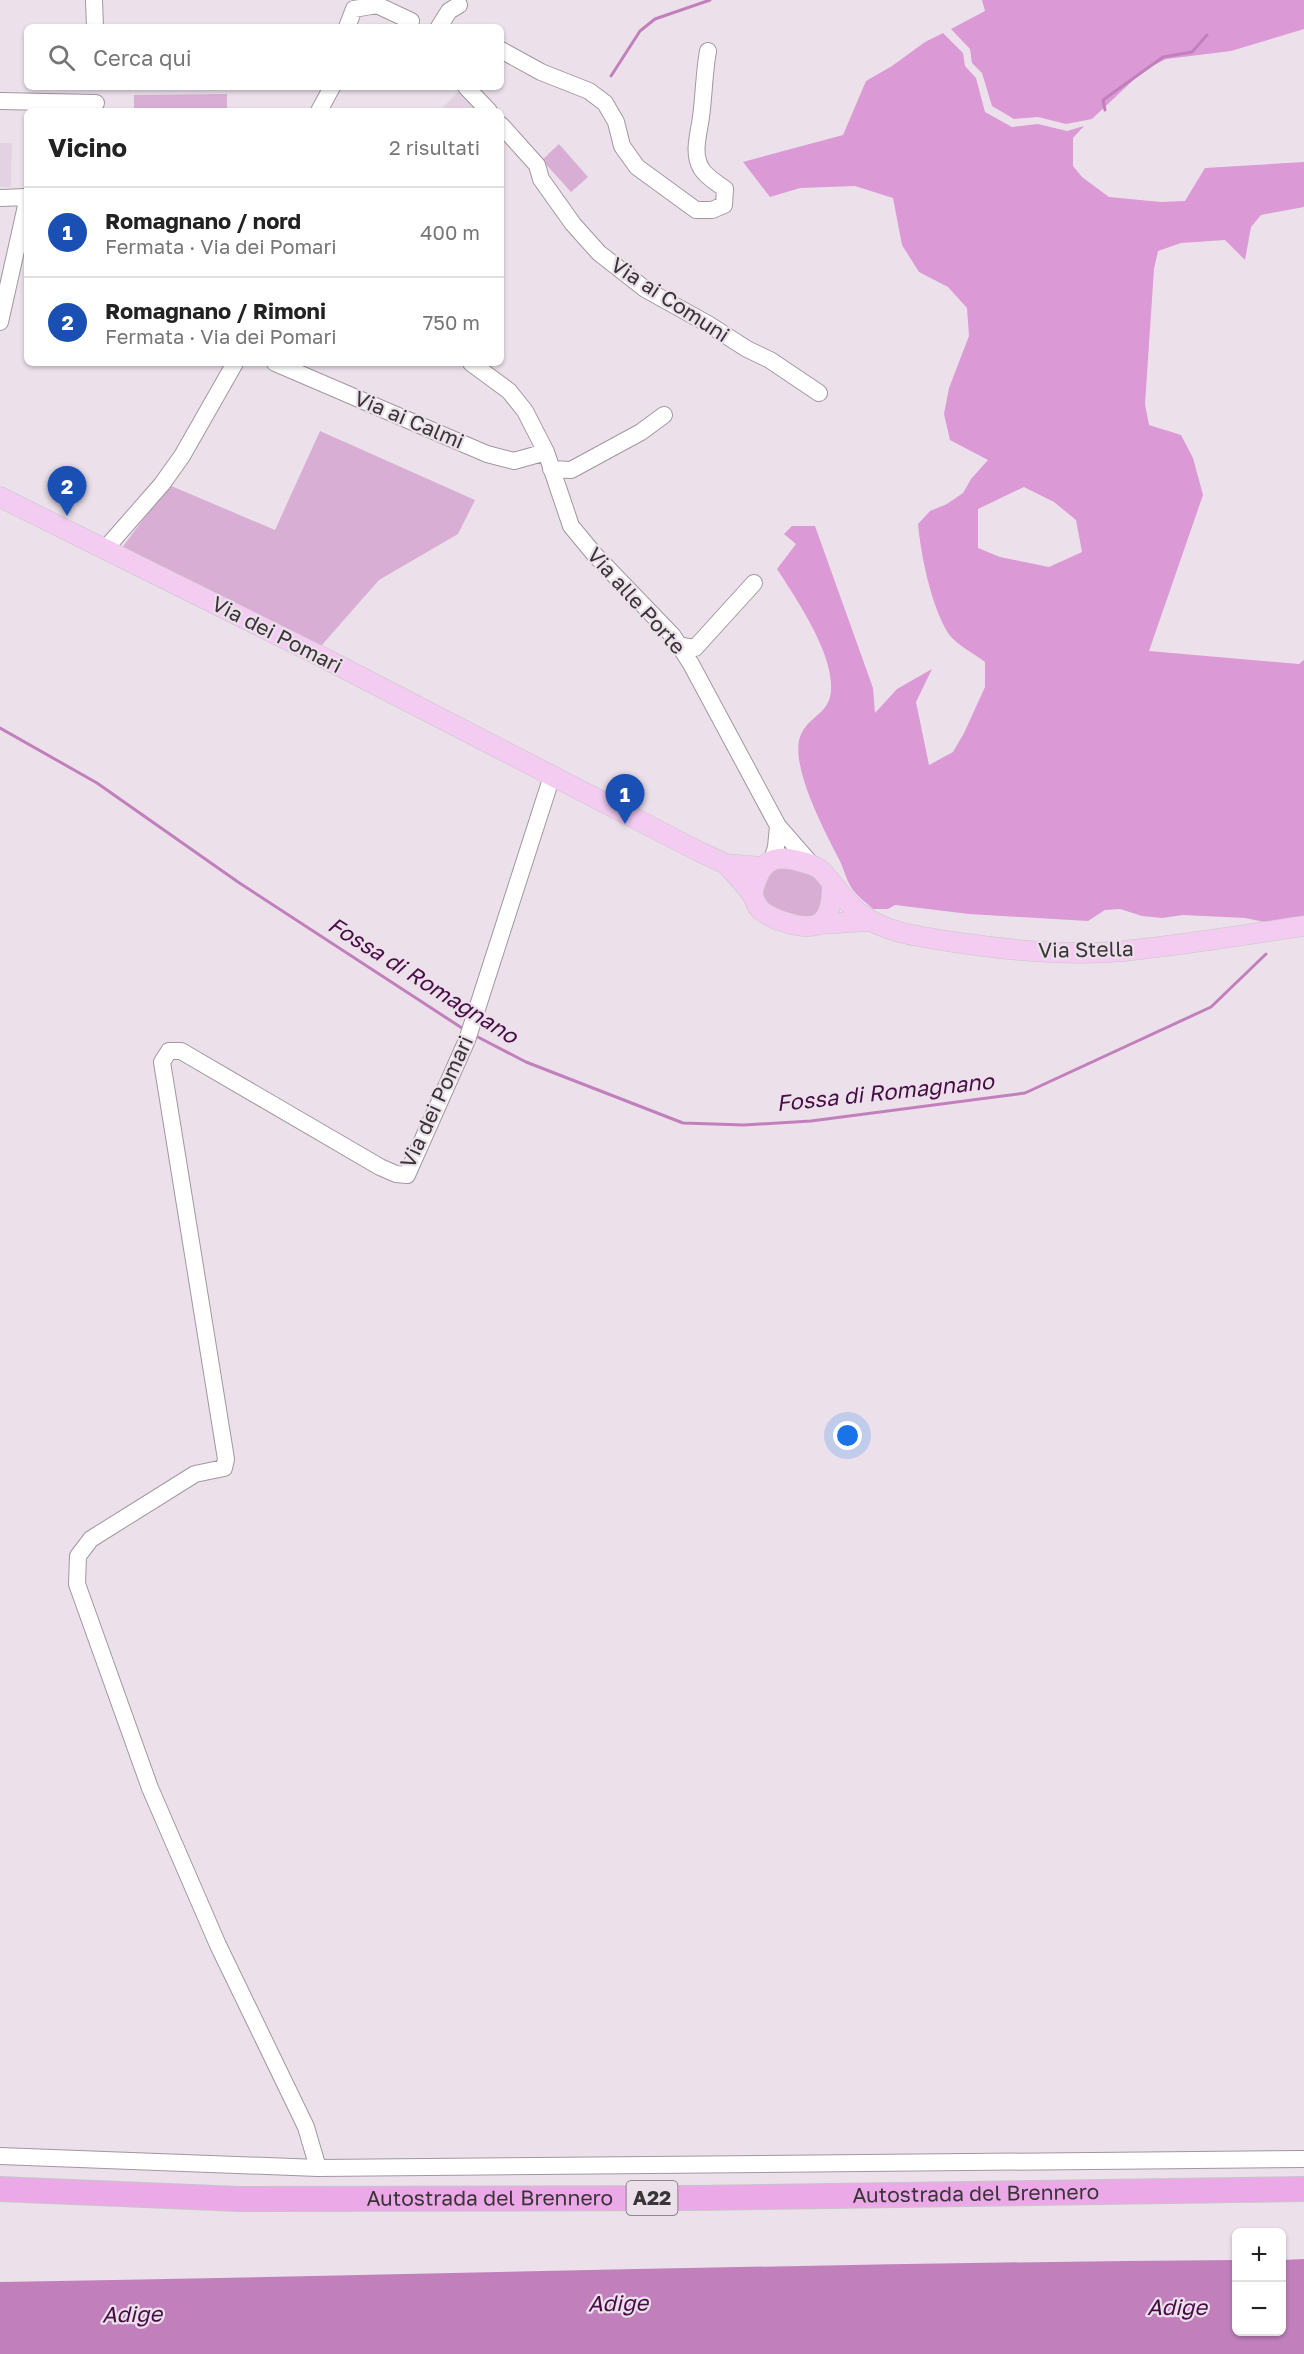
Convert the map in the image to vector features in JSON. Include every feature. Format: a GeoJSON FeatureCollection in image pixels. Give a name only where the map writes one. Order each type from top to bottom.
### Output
{"type":"FeatureCollection","features":[{"type":"Feature","properties":{"kind":"highway","name":"Autostrada del Brennero"},"geometry":{"type":"LineString","coordinates":[[0,2188],[240,2199],[694,2198],[1304,2189]]}},
{"type":"Feature","properties":{"kind":"highway","name":"Autostrada del Brennero"},"geometry":{"type":"LineString","coordinates":[[0,2204],[277,2214],[694,2212],[1304,2203]]}},
{"type":"Feature","properties":{"kind":"main road","name":"Via dei Pomari"},"geometry":{"type":"LineString","coordinates":[[0,497],[106,548],[726,864],[752,895],[756,906],[764,913],[808,928],[820,924]]}},
{"type":"Feature","properties":{"kind":"main road","name":"Via dei Pomari"},"geometry":{"type":"LineString","coordinates":[[726,864],[767,863],[786,857],[812,865]]}},
{"type":"Feature","properties":{"kind":"main road"},"geometry":{"type":"LineString","coordinates":[[752,895],[756,878],[767,863]]}},
{"type":"Feature","properties":{"kind":"main road"},"geometry":{"type":"LineString","coordinates":[[812,865],[821,871],[832,885],[832,904],[820,924]]}},
{"type":"Feature","properties":{"kind":"main road","name":"Via Stella"},"geometry":{"type":"LineString","coordinates":[[832,885],[870,921],[898,932],[932,939],[1044,953],[1123,951],[1304,926]]}},
{"type":"Feature","properties":{"kind":"main road","name":"Via Stella"},"geometry":{"type":"LineString","coordinates":[[820,924],[870,921]]}},
{"type":"Feature","properties":{"kind":"street"},"geometry":{"type":"LineString","coordinates":[[94,0],[94,24]]}},
{"type":"Feature","properties":{"kind":"street"},"geometry":{"type":"LineString","coordinates":[[392,0],[414,24]]}},
{"type":"Feature","properties":{"kind":"street"},"geometry":{"type":"LineString","coordinates":[[348,24],[354,9],[376,5],[414,24]]}},
{"type":"Feature","properties":{"kind":"street"},"geometry":{"type":"LineString","coordinates":[[441,24],[449,11],[459,5]]}},
{"type":"Feature","properties":{"kind":"street"},"geometry":{"type":"LineString","coordinates":[[504,52],[541,72],[589,91],[605,103],[616,122],[622,146],[637,167],[696,210],[712,210],[724,205],[726,189],[701,169],[698,160],[697,135],[708,51]]}},
{"type":"Feature","properties":{"kind":"street"},"geometry":{"type":"LineString","coordinates":[[321,108],[330,90]]}},
{"type":"Feature","properties":{"kind":"street"},"geometry":{"type":"LineString","coordinates":[[469,90],[486,108]]}},
{"type":"Feature","properties":{"kind":"street"},"geometry":{"type":"LineString","coordinates":[[0,101],[96,100]]}},
{"type":"Feature","properties":{"kind":"street","name":"Via ai Comuni"},"geometry":{"type":"LineString","coordinates":[[504,128],[537,165],[541,178],[573,225],[599,253],[645,289],[770,360],[819,393]]}},
{"type":"Feature","properties":{"kind":"street"},"geometry":{"type":"LineString","coordinates":[[0,198],[24,197]]}},
{"type":"Feature","properties":{"kind":"street"},"geometry":{"type":"LineString","coordinates":[[0,322],[24,215]]}},
{"type":"Feature","properties":{"kind":"street"},"geometry":{"type":"LineString","coordinates":[[106,548],[147,502],[182,456],[233,366]]}},
{"type":"Feature","properties":{"kind":"street","name":"Via ai Calmi"},"geometry":{"type":"LineString","coordinates":[[281,366],[488,454],[514,461],[546,452]]}},
{"type":"Feature","properties":{"kind":"street","name":"Via alle Porte"},"geometry":{"type":"LineString","coordinates":[[475,366],[493,378],[525,411],[546,452],[571,526],[595,555],[673,636],[778,826],[812,865]]}},
{"type":"Feature","properties":{"kind":"street"},"geometry":{"type":"LineString","coordinates":[[551,469],[571,470],[641,432],[664,415]]}},
{"type":"Feature","properties":{"kind":"street"},"geometry":{"type":"LineString","coordinates":[[679,645],[694,648],[754,583]]}},
{"type":"Feature","properties":{"kind":"street","name":"Via dei Pomari"},"geometry":{"type":"LineString","coordinates":[[318,2168],[306,2127],[218,1944],[150,1788],[76,1584],[78,1556],[91,1539],[195,1473],[224,1468],[226,1459],[162,1062],[169,1051],[181,1051],[380,1167],[396,1174],[407,1175],[467,1040],[552,776]]}},
{"type":"Feature","properties":{"kind":"street"},"geometry":{"type":"LineString","coordinates":[[767,863],[776,847],[778,826]]}},
{"type":"Feature","properties":{"kind":"street"},"geometry":{"type":"LineString","coordinates":[[0,2156],[318,2168],[1304,2159]]}},
{"type":"Feature","properties":{"kind":"shaded area"},"geometry":{"type":"Polygon","coordinates":[[[982,0],[1304,0],[1304,29],[1231,51],[1166,59],[1144,70],[1092,119],[1066,124],[1038,117],[1014,119],[992,106],[982,73],[972,63],[970,49],[951,29],[985,11],[982,0]]]}},
{"type":"Feature","properties":{"kind":"shaded area"},"geometry":{"type":"Polygon","coordinates":[[[943,33],[963,53],[965,66],[976,78],[985,112],[1012,127],[1038,124],[1067,131],[1084,126],[1073,138],[1073,166],[1082,177],[1109,197],[1161,202],[1185,201],[1205,168],[1304,162],[1304,207],[1261,215],[1251,227],[1245,260],[1225,240],[1181,243],[1158,251],[1154,269],[1145,404],[1149,425],[1181,435],[1193,458],[1203,495],[1149,651],[1299,664],[1304,660],[1304,922],[1275,924],[1245,918],[1183,915],[1162,918],[1142,916],[1120,909],[1105,910],[1088,921],[969,914],[895,905],[888,909],[873,909],[857,895],[847,880],[811,800],[800,765],[798,750],[800,737],[808,723],[828,702],[831,684],[825,655],[818,640],[777,569],[796,544],[784,534],[792,526],[815,526],[873,688],[875,713],[897,689],[932,669],[916,702],[929,765],[953,752],[964,733],[985,687],[985,662],[955,641],[942,622],[928,580],[918,524],[930,511],[947,504],[963,493],[971,479],[988,460],[950,440],[944,414],[949,388],[969,336],[967,308],[948,287],[919,272],[902,245],[893,198],[855,186],[800,188],[770,197],[743,162],[843,135],[866,81],[892,66],[925,42],[943,33]],[[1024,487],[978,509],[978,548],[1000,557],[1049,567],[1082,552],[1076,520],[1054,502],[1024,487]]]}},
{"type":"Feature","properties":{"kind":"shaded area"},"geometry":{"type":"Polygon","coordinates":[[[460,90],[464,90],[480,108],[444,108],[460,90]]]}},
{"type":"Feature","properties":{"kind":"shaded area"},"geometry":{"type":"Polygon","coordinates":[[[227,94],[227,108],[134,108],[134,95],[227,94]]]}},
{"type":"Feature","properties":{"kind":"shaded area"},"geometry":{"type":"Polygon","coordinates":[[[0,143],[12,143],[11,187],[0,187],[0,143]]]}},
{"type":"Feature","properties":{"kind":"shaded area"},"geometry":{"type":"Polygon","coordinates":[[[559,144],[588,177],[571,192],[542,160],[559,144]]]}},
{"type":"Feature","properties":{"kind":"shaded area"},"geometry":{"type":"Polygon","coordinates":[[[320,431],[475,500],[458,534],[379,580],[321,646],[121,549],[169,485],[275,530],[320,431]]]}},
{"type":"Feature","properties":{"kind":"shaded area"},"geometry":{"type":"Polygon","coordinates":[[[780,864],[808,872],[821,883],[824,889],[823,902],[821,908],[812,917],[800,921],[774,908],[764,900],[760,883],[780,864]]]}},
{"type":"Feature","properties":{"kind":"water","name":"Adige"},"geometry":{"type":"Polygon","coordinates":[[[1304,2259],[1304,2354],[0,2354],[0,2282],[772,2266],[1232,2260],[1232,2336],[1286,2336],[1286,2260],[1304,2259]]]}},
{"type":"Feature","properties":{"kind":"waterway"},"geometry":{"type":"LineString","coordinates":[[611,76],[640,31],[655,19],[710,0]]}},
{"type":"Feature","properties":{"kind":"waterway"},"geometry":{"type":"LineString","coordinates":[[1105,110],[1103,100],[1163,57],[1192,52],[1207,35]]}},
{"type":"Feature","properties":{"kind":"waterway","name":"Fossa di Romagnano"},"geometry":{"type":"LineString","coordinates":[[0,728],[97,783],[238,882],[465,1030]]}},
{"type":"Feature","properties":{"kind":"waterway","name":"Fossa di Romagnano"},"geometry":{"type":"LineString","coordinates":[[474,1035],[526,1062],[683,1123],[744,1125],[811,1121],[1025,1093],[1211,1007],[1266,954]]}},
{"type":"Feature","properties":{"kind":"place","name":"Romagnano / Rimoni"},"geometry":{"type":"Point","coordinates":[67,516]}},
{"type":"Feature","properties":{"kind":"place","name":"Romagnano / nord"},"geometry":{"type":"Point","coordinates":[625,824]}}]}
